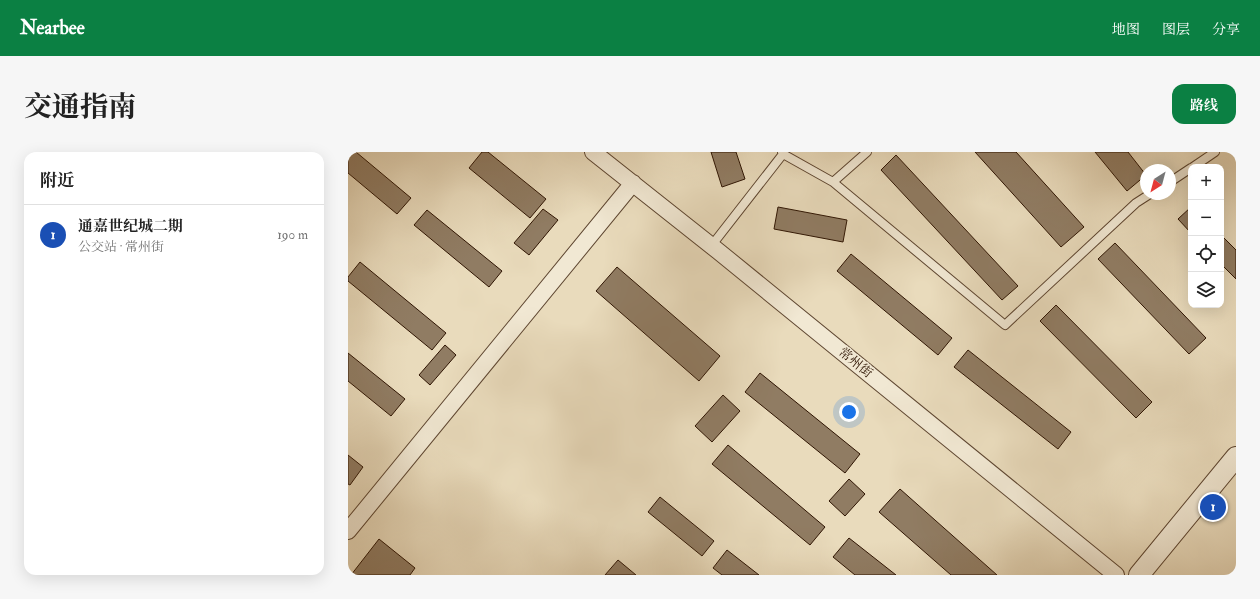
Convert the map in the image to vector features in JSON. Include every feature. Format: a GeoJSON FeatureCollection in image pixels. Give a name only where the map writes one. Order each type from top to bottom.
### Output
{"type":"FeatureCollection","features":[{"type":"Feature","properties":{"kind":"street","name":"常州街"},"geometry":{"type":"LineString","coordinates":[[593,152],[712,245],[1116,575]]}},
{"type":"Feature","properties":{"kind":"street"},"geometry":{"type":"LineString","coordinates":[[348,531],[633,183]]}},
{"type":"Feature","properties":{"kind":"street"},"geometry":{"type":"LineString","coordinates":[[1139,575],[1236,457]]}},
{"type":"Feature","properties":{"kind":"lane"},"geometry":{"type":"LineString","coordinates":[[833,182],[867,152]]}},
{"type":"Feature","properties":{"kind":"lane"},"geometry":{"type":"LineString","coordinates":[[1198,164],[1215,152]]}},
{"type":"Feature","properties":{"kind":"lane"},"geometry":{"type":"LineString","coordinates":[[712,245],[783,153],[833,182],[1005,325],[1130,208],[1141,200]]}},
{"type":"Feature","properties":{"kind":"lane"},"geometry":{"type":"LineString","coordinates":[[1176,178],[1188,171]]}},
{"type":"Feature","properties":{"kind":"building"},"geometry":{"type":"Polygon","coordinates":[[[348,152],[356,152],[411,198],[397,214],[348,173],[348,152]]]}},
{"type":"Feature","properties":{"kind":"building"},"geometry":{"type":"Polygon","coordinates":[[[482,152],[488,152],[546,199],[530,218],[469,168],[482,152]]]}},
{"type":"Feature","properties":{"kind":"building"},"geometry":{"type":"Polygon","coordinates":[[[711,152],[736,152],[745,179],[722,187],[711,152]]]}},
{"type":"Feature","properties":{"kind":"building"},"geometry":{"type":"Polygon","coordinates":[[[975,152],[1016,152],[1084,227],[1061,247],[975,152]]]}},
{"type":"Feature","properties":{"kind":"building"},"geometry":{"type":"Polygon","coordinates":[[[1095,152],[1128,152],[1140,167],[1140,180],[1127,191],[1095,152]]]}},
{"type":"Feature","properties":{"kind":"building"},"geometry":{"type":"Polygon","coordinates":[[[896,155],[1018,286],[1002,300],[881,170],[896,155]]]}},
{"type":"Feature","properties":{"kind":"building"},"geometry":{"type":"Polygon","coordinates":[[[778,207],[847,220],[843,242],[774,229],[778,207]]]}},
{"type":"Feature","properties":{"kind":"building"},"geometry":{"type":"Polygon","coordinates":[[[543,209],[558,220],[529,255],[514,243],[543,209]]]}},
{"type":"Feature","properties":{"kind":"building"},"geometry":{"type":"Polygon","coordinates":[[[427,210],[502,271],[489,287],[414,225],[427,210]]]}},
{"type":"Feature","properties":{"kind":"building"},"geometry":{"type":"Polygon","coordinates":[[[1188,210],[1188,230],[1178,219],[1188,210]]]}},
{"type":"Feature","properties":{"kind":"building"},"geometry":{"type":"Polygon","coordinates":[[[1224,238],[1236,250],[1236,279],[1224,267],[1224,238]]]}},
{"type":"Feature","properties":{"kind":"building"},"geometry":{"type":"Polygon","coordinates":[[[1115,243],[1206,338],[1189,354],[1098,259],[1115,243]]]}},
{"type":"Feature","properties":{"kind":"building"},"geometry":{"type":"Polygon","coordinates":[[[851,254],[952,338],[938,355],[837,271],[851,254]]]}},
{"type":"Feature","properties":{"kind":"building"},"geometry":{"type":"Polygon","coordinates":[[[360,262],[446,333],[432,350],[348,281],[348,277],[360,262]]]}},
{"type":"Feature","properties":{"kind":"building"},"geometry":{"type":"Polygon","coordinates":[[[617,267],[720,356],[699,381],[596,291],[617,267]]]}},
{"type":"Feature","properties":{"kind":"building"},"geometry":{"type":"Polygon","coordinates":[[[1056,305],[1152,402],[1136,418],[1040,321],[1056,305]]]}},
{"type":"Feature","properties":{"kind":"building"},"geometry":{"type":"Polygon","coordinates":[[[445,345],[456,355],[430,385],[419,375],[445,345]]]}},
{"type":"Feature","properties":{"kind":"building"},"geometry":{"type":"Polygon","coordinates":[[[968,350],[1071,432],[1058,449],[954,367],[968,350]]]}},
{"type":"Feature","properties":{"kind":"building"},"geometry":{"type":"Polygon","coordinates":[[[348,353],[405,399],[391,416],[348,381],[348,353]]]}},
{"type":"Feature","properties":{"kind":"building"},"geometry":{"type":"Polygon","coordinates":[[[760,373],[860,454],[845,473],[745,392],[760,373]]]}},
{"type":"Feature","properties":{"kind":"building"},"geometry":{"type":"Polygon","coordinates":[[[723,395],[740,411],[712,442],[695,426],[723,395]]]}},
{"type":"Feature","properties":{"kind":"building"},"geometry":{"type":"Polygon","coordinates":[[[728,445],[825,527],[810,545],[712,464],[728,445]]]}},
{"type":"Feature","properties":{"kind":"building"},"geometry":{"type":"Polygon","coordinates":[[[348,455],[363,467],[350,485],[348,484],[348,455]]]}},
{"type":"Feature","properties":{"kind":"building"},"geometry":{"type":"Polygon","coordinates":[[[849,479],[865,494],[845,516],[829,501],[849,479]]]}},
{"type":"Feature","properties":{"kind":"building"},"geometry":{"type":"Polygon","coordinates":[[[900,489],[997,575],[951,575],[879,512],[900,489]]]}},
{"type":"Feature","properties":{"kind":"building"},"geometry":{"type":"Polygon","coordinates":[[[660,497],[714,541],[702,556],[648,512],[660,497]]]}},
{"type":"Feature","properties":{"kind":"building"},"geometry":{"type":"Polygon","coordinates":[[[849,538],[896,575],[855,575],[833,557],[849,538]]]}},
{"type":"Feature","properties":{"kind":"building"},"geometry":{"type":"Polygon","coordinates":[[[379,539],[415,568],[410,575],[351,575],[379,539]]]}},
{"type":"Feature","properties":{"kind":"building"},"geometry":{"type":"Polygon","coordinates":[[[727,550],[759,575],[722,575],[713,568],[727,550]]]}},
{"type":"Feature","properties":{"kind":"building"},"geometry":{"type":"Polygon","coordinates":[[[618,560],[636,575],[605,575],[618,560]]]}},
{"type":"Feature","properties":{"kind":"place","name":"通嘉世纪城二期"},"geometry":{"type":"Point","coordinates":[1213,507]}}]}
